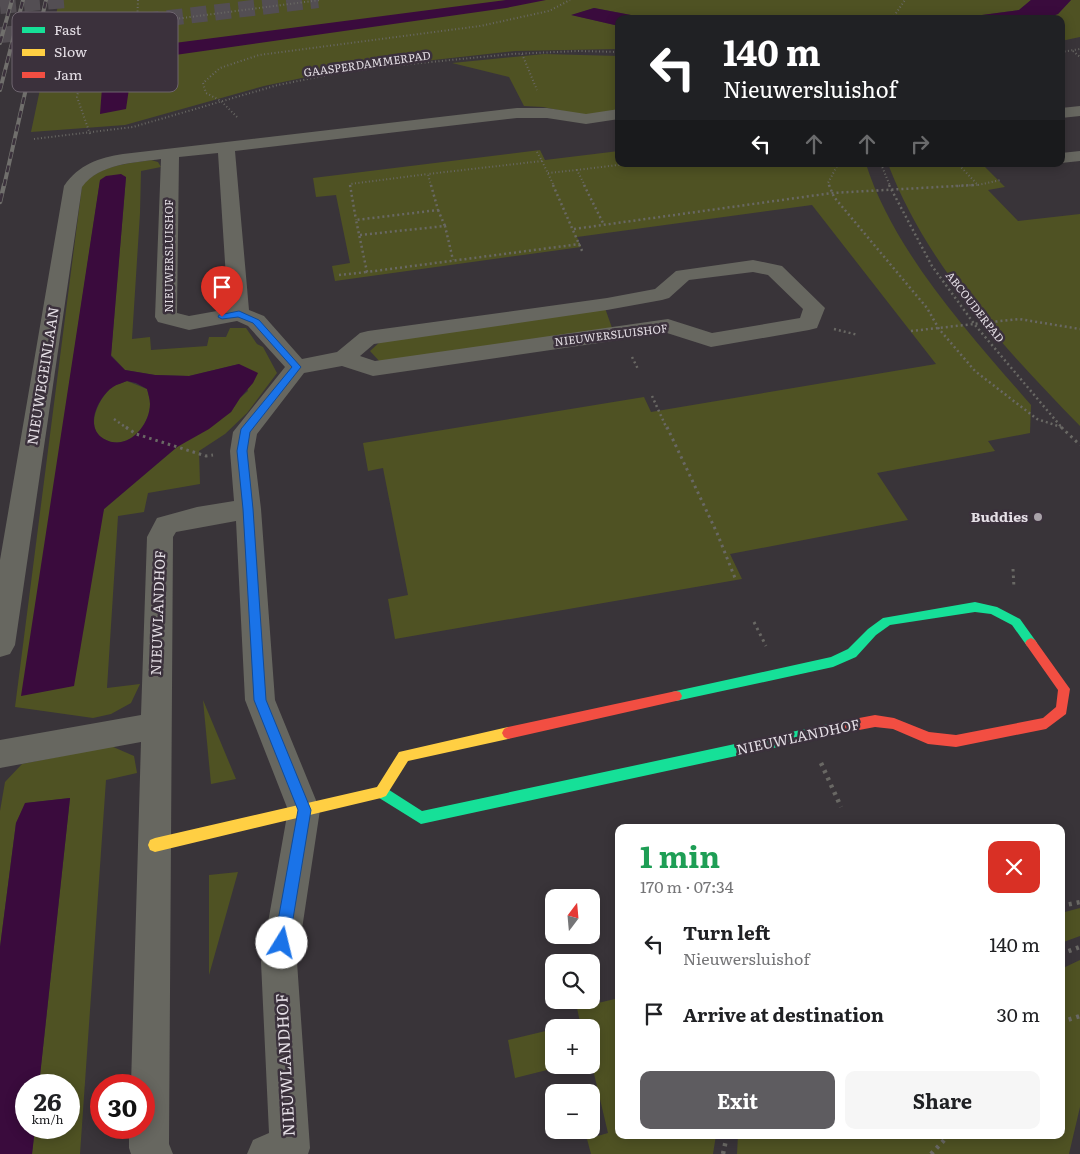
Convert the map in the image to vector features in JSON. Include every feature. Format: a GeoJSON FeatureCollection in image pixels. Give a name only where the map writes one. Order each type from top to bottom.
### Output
{"type":"FeatureCollection","features":[{"type":"Feature","properties":{"kind":"street"},"geometry":{"type":"LineString","coordinates":[[1065,112],[1080,110]]}},
{"type":"Feature","properties":{"kind":"street"},"geometry":{"type":"LineString","coordinates":[[170,153],[517,113],[547,113],[586,119],[615,115]]}},
{"type":"Feature","properties":{"kind":"street"},"geometry":{"type":"LineString","coordinates":[[226,146],[239,314],[256,322],[297,367],[245,432],[242,451],[248,509],[260,700],[304,810]]}},
{"type":"Feature","properties":{"kind":"street","name":"NIEUWEGEINLAAN"},"geometry":{"type":"LineString","coordinates":[[0,645],[73,186],[80,175],[96,166],[144,156],[170,153]]}},
{"type":"Feature","properties":{"kind":"street","name":"NIEUWERSLUISHOF"},"geometry":{"type":"LineString","coordinates":[[170,153],[166,317],[189,323],[239,314]]}},
{"type":"Feature","properties":{"kind":"street"},"geometry":{"type":"LineString","coordinates":[[1065,158],[1080,156]]}},
{"type":"Feature","properties":{"kind":"street","name":"NIEUWERSLUISHOF"},"geometry":{"type":"LineString","coordinates":[[297,367],[344,358],[368,338],[607,304],[662,294],[683,275],[753,266],[775,270],[814,308],[809,323],[711,340],[668,326],[373,369],[344,358]]}},
{"type":"Feature","properties":{"kind":"street","name":"NIEUWLANDHOF"},"geometry":{"type":"LineString","coordinates":[[152,1154],[149,1148],[155,726],[160,537],[166,525],[197,517],[248,509]]}},
{"type":"Feature","properties":{"kind":"street","name":"NIEUWLANDHOF"},"geometry":{"type":"LineString","coordinates":[[975,607],[993,610],[1016,622],[1064,690],[1062,710],[1046,723],[956,741],[928,738],[894,724],[875,721],[807,733],[765,744],[421,818],[381,792],[404,756],[833,662],[852,653],[872,632],[886,621],[975,607]]}},
{"type":"Feature","properties":{"kind":"street"},"geometry":{"type":"LineString","coordinates":[[0,754],[155,726]]}},
{"type":"Feature","properties":{"kind":"street"},"geometry":{"type":"LineString","coordinates":[[154,845],[381,792]]}},
{"type":"Feature","properties":{"kind":"street","name":"NIEUWLANDHOF"},"geometry":{"type":"LineString","coordinates":[[267,1154],[290,1148],[279,962],[304,810]]}},
{"type":"Feature","properties":{"kind":"path"},"geometry":{"type":"LineString","coordinates":[[178,19],[320,0]]}},
{"type":"Feature","properties":{"kind":"path"},"geometry":{"type":"LineString","coordinates":[[237,117],[222,101],[206,93],[203,83],[220,68],[260,55],[480,26],[549,12],[570,0]]}},
{"type":"Feature","properties":{"kind":"path"},"geometry":{"type":"LineString","coordinates":[[895,15],[905,0]]}},
{"type":"Feature","properties":{"kind":"path"},"geometry":{"type":"LineString","coordinates":[[1065,51],[1080,49]]}},
{"type":"Feature","properties":{"kind":"path"},"geometry":{"type":"LineString","coordinates":[[1072,50],[1080,57]]}},
{"type":"Feature","properties":{"kind":"path","name":"GAASPERDAMMERPAD"},"geometry":{"type":"LineString","coordinates":[[34,139],[90,134],[133,127],[278,85],[333,74],[390,66],[512,54],[578,51],[615,52]]}},
{"type":"Feature","properties":{"kind":"path"},"geometry":{"type":"LineString","coordinates":[[78,92],[77,97],[90,134]]}},
{"type":"Feature","properties":{"kind":"path"},"geometry":{"type":"LineString","coordinates":[[537,152],[574,229],[583,254]]}},
{"type":"Feature","properties":{"kind":"path"},"geometry":{"type":"LineString","coordinates":[[367,272],[350,184],[542,161]]}},
{"type":"Feature","properties":{"kind":"path"},"geometry":{"type":"LineString","coordinates":[[548,174],[615,165]]}},
{"type":"Feature","properties":{"kind":"path"},"geometry":{"type":"LineString","coordinates":[[836,167],[828,183],[832,194],[927,308],[940,329],[976,371],[1037,419],[1061,427]]}},
{"type":"Feature","properties":{"kind":"path","name":"ABCOUDERPAD"},"geometry":{"type":"LineString","coordinates":[[882,167],[891,190],[932,266],[975,325],[1061,427],[1080,445]]}},
{"type":"Feature","properties":{"kind":"path"},"geometry":{"type":"LineString","coordinates":[[961,167],[978,184]]}},
{"type":"Feature","properties":{"kind":"path"},"geometry":{"type":"LineString","coordinates":[[577,170],[604,225]]}},
{"type":"Feature","properties":{"kind":"path"},"geometry":{"type":"LineString","coordinates":[[428,174],[438,210],[445,226],[453,260]]}},
{"type":"Feature","properties":{"kind":"path"},"geometry":{"type":"LineString","coordinates":[[574,229],[832,194],[978,184],[1001,180]]}},
{"type":"Feature","properties":{"kind":"path"},"geometry":{"type":"LineString","coordinates":[[356,220],[438,210]]}},
{"type":"Feature","properties":{"kind":"path"},"geometry":{"type":"LineString","coordinates":[[360,236],[445,226]]}},
{"type":"Feature","properties":{"kind":"path"},"geometry":{"type":"LineString","coordinates":[[339,276],[580,244]]}},
{"type":"Feature","properties":{"kind":"path"},"geometry":{"type":"LineString","coordinates":[[911,331],[1019,319],[1080,329]]}},
{"type":"Feature","properties":{"kind":"path"},"geometry":{"type":"LineString","coordinates":[[652,396],[717,534],[735,578]]}},
{"type":"Feature","properties":{"kind":"path"},"geometry":{"type":"LineString","coordinates":[[114,419],[136,434],[206,456],[242,451]]}},
{"type":"Feature","properties":{"kind":"path"},"geometry":{"type":"LineString","coordinates":[[1065,905],[1080,902]]}},
{"type":"Feature","properties":{"kind":"path"},"geometry":{"type":"LineString","coordinates":[[1065,953],[1080,947]]}},
{"type":"Feature","properties":{"kind":"path"},"geometry":{"type":"LineString","coordinates":[[1065,1021],[1080,1016]]}},
{"type":"Feature","properties":{"kind":"path"},"geometry":{"type":"LineString","coordinates":[[723,1154],[726,1139]]}},
{"type":"Feature","properties":{"kind":"path"},"geometry":{"type":"LineString","coordinates":[[931,1154],[945,1139]]}},
{"type":"Feature","properties":{"kind":"green space"},"geometry":{"type":"Polygon","coordinates":[[[59,0],[1031,0],[1019,10],[982,15],[631,15],[594,8],[572,15],[615,25],[615,49],[515,51],[335,71],[264,86],[125,125],[31,132],[39,92],[178,92],[178,12],[57,12],[59,0]]]}},
{"type":"Feature","properties":{"kind":"green space"},"geometry":{"type":"Polygon","coordinates":[[[1071,0],[1080,0],[1080,37],[1065,40],[1065,15],[1055,15],[1071,0]]]}},
{"type":"Feature","properties":{"kind":"green space"},"geometry":{"type":"Polygon","coordinates":[[[544,54],[615,56],[615,112],[588,116],[543,107],[524,106],[509,77],[452,63],[544,54]]]}},
{"type":"Feature","properties":{"kind":"green space"},"geometry":{"type":"Polygon","coordinates":[[[540,150],[545,160],[615,151],[615,167],[867,167],[895,229],[936,292],[1031,405],[1030,433],[988,441],[995,451],[877,473],[908,520],[730,554],[742,579],[395,639],[388,599],[408,595],[383,468],[368,471],[363,443],[644,397],[651,412],[936,364],[812,205],[577,237],[581,247],[335,281],[332,266],[350,263],[336,195],[316,197],[313,178],[540,150]]]}},
{"type":"Feature","properties":{"kind":"green space"},"geometry":{"type":"Polygon","coordinates":[[[151,160],[158,162],[161,167],[141,171],[132,339],[150,337],[151,350],[207,346],[209,337],[226,337],[230,328],[246,328],[257,344],[263,347],[277,373],[247,413],[225,434],[199,451],[200,484],[148,493],[144,512],[118,516],[107,688],[140,684],[131,703],[111,714],[93,718],[15,707],[82,186],[96,174],[105,170],[123,164],[151,160]],[[126,177],[100,181],[48,526],[87,568],[104,509],[177,447],[231,412],[240,398],[248,391],[239,364],[189,376],[155,375],[125,370],[111,355],[126,177]]]}},
{"type":"Feature","properties":{"kind":"green space"},"geometry":{"type":"Polygon","coordinates":[[[889,167],[985,167],[1005,187],[988,190],[1018,221],[1080,214],[1080,426],[1024,367],[970,304],[924,237],[904,201],[889,167]]]}},
{"type":"Feature","properties":{"kind":"green space"},"geometry":{"type":"Polygon","coordinates":[[[605,308],[612,328],[381,363],[370,351],[381,341],[605,308]]]}},
{"type":"Feature","properties":{"kind":"green space"},"geometry":{"type":"Polygon","coordinates":[[[127,381],[147,389],[150,402],[149,412],[146,421],[136,435],[121,442],[113,442],[104,439],[98,434],[94,420],[99,404],[108,391],[113,386],[127,381]]]}},
{"type":"Feature","properties":{"kind":"green space"},"geometry":{"type":"Polygon","coordinates":[[[203,700],[236,779],[211,784],[203,700]]]}},
{"type":"Feature","properties":{"kind":"green space"},"geometry":{"type":"Polygon","coordinates":[[[111,746],[134,756],[137,773],[106,780],[80,1154],[32,1154],[34,1139],[80,1139],[80,1074],[40,1074],[70,798],[26,803],[16,823],[0,947],[0,811],[5,782],[22,764],[111,746]]]}},
{"type":"Feature","properties":{"kind":"green space"},"geometry":{"type":"Polygon","coordinates":[[[238,872],[209,975],[209,875],[238,872]]]}},
{"type":"Feature","properties":{"kind":"green space"},"geometry":{"type":"Polygon","coordinates":[[[1080,908],[1080,936],[1065,942],[1065,912],[1080,908]]]}},
{"type":"Feature","properties":{"kind":"green space"},"geometry":{"type":"Polygon","coordinates":[[[1080,960],[1080,1107],[1069,1154],[737,1154],[738,1139],[1065,1139],[1065,967],[1080,960]]]}},
{"type":"Feature","properties":{"kind":"green space"},"geometry":{"type":"Polygon","coordinates":[[[615,999],[615,1139],[715,1139],[713,1154],[591,1154],[587,1139],[600,1139],[600,1135],[608,1133],[600,1099],[600,1084],[596,1084],[594,1074],[600,1074],[600,1019],[579,1019],[577,1009],[600,1009],[600,1003],[615,999]]]}},
{"type":"Feature","properties":{"kind":"green space"},"geometry":{"type":"Polygon","coordinates":[[[545,1031],[545,1070],[515,1078],[508,1040],[545,1031]]]}},
{"type":"Feature","properties":{"kind":"shaded area"},"geometry":{"type":"Polygon","coordinates":[[[506,0],[546,0],[506,8],[178,55],[178,42],[506,0]]]}},
{"type":"Feature","properties":{"kind":"shaded area"},"geometry":{"type":"Polygon","coordinates":[[[1031,0],[1071,0],[1055,15],[982,15],[1019,10],[1031,0]]]}},
{"type":"Feature","properties":{"kind":"shaded area"},"geometry":{"type":"Polygon","coordinates":[[[594,8],[631,15],[615,15],[615,25],[571,15],[594,8]]]}},
{"type":"Feature","properties":{"kind":"shaded area"},"geometry":{"type":"Polygon","coordinates":[[[102,92],[128,92],[126,109],[100,114],[102,92]]]}},
{"type":"Feature","properties":{"kind":"shaded area"},"geometry":{"type":"Polygon","coordinates":[[[121,174],[126,177],[111,356],[125,370],[155,375],[189,376],[239,364],[258,373],[253,383],[231,412],[209,429],[177,447],[104,509],[74,686],[21,696],[100,180],[106,176],[121,174]],[[127,381],[115,386],[108,391],[98,404],[95,412],[95,427],[98,434],[104,439],[121,442],[129,439],[136,435],[146,421],[150,404],[147,389],[127,381]]]}},
{"type":"Feature","properties":{"kind":"shaded area"},"geometry":{"type":"Polygon","coordinates":[[[70,798],[40,1074],[15,1074],[15,1139],[34,1139],[32,1154],[0,1154],[0,947],[16,823],[25,803],[70,798]]]}},
{"type":"Feature","properties":{"kind":"tunnel"},"geometry":{"type":"LineString","coordinates":[[0,6],[66,0]]}},
{"type":"Feature","properties":{"kind":"tunnel"},"geometry":{"type":"LineString","coordinates":[[178,17],[318,0]]}},
{"type":"Feature","properties":{"kind":"tunnel"},"geometry":{"type":"LineString","coordinates":[[0,35],[12,34]]}},
{"type":"Feature","properties":{"kind":"railway"},"geometry":{"type":"LineString","coordinates":[[0,43],[12,0]]}},
{"type":"Feature","properties":{"kind":"railway"},"geometry":{"type":"LineString","coordinates":[[20,12],[23,0]]}},
{"type":"Feature","properties":{"kind":"railway"},"geometry":{"type":"LineString","coordinates":[[43,12],[46,0]]}},
{"type":"Feature","properties":{"kind":"railway"},"geometry":{"type":"LineString","coordinates":[[0,90],[12,43]]}},
{"type":"Feature","properties":{"kind":"railway"},"geometry":{"type":"LineString","coordinates":[[4,186],[25,92]]}},
{"type":"Feature","properties":{"kind":"railway"},"geometry":{"type":"LineString","coordinates":[[0,202],[4,185]]}},
{"type":"Feature","properties":{"kind":"traffic: fast"},"geometry":{"type":"LineString","coordinates":[[676,696],[833,662],[852,653],[872,632],[887,621],[975,607],[993,610],[1016,622],[1031,643]]}},
{"type":"Feature","properties":{"kind":"traffic: fast"},"geometry":{"type":"LineString","coordinates":[[381,792],[421,818],[838,728]]}},
{"type":"Feature","properties":{"kind":"traffic: slow"},"geometry":{"type":"LineString","coordinates":[[155,845],[381,792],[404,756],[508,733]]}},
{"type":"Feature","properties":{"kind":"traffic: jam"},"geometry":{"type":"LineString","coordinates":[[838,728],[875,721],[894,724],[928,738],[956,741],[1046,723],[1062,710],[1064,689],[1031,643]]}},
{"type":"Feature","properties":{"kind":"traffic: jam"},"geometry":{"type":"LineString","coordinates":[[508,733],[676,696]]}},
{"type":"Feature","properties":{"kind":"place","name":"Buddies"},"geometry":{"type":"Point","coordinates":[1038,517]}},
{"type":"Feature","properties":{"kind":"route"},"geometry":{"type":"LineString","coordinates":[[222,317],[239,314],[256,322],[297,367],[245,432],[242,451],[248,509],[260,700],[304,810],[282,943]]}}]}
